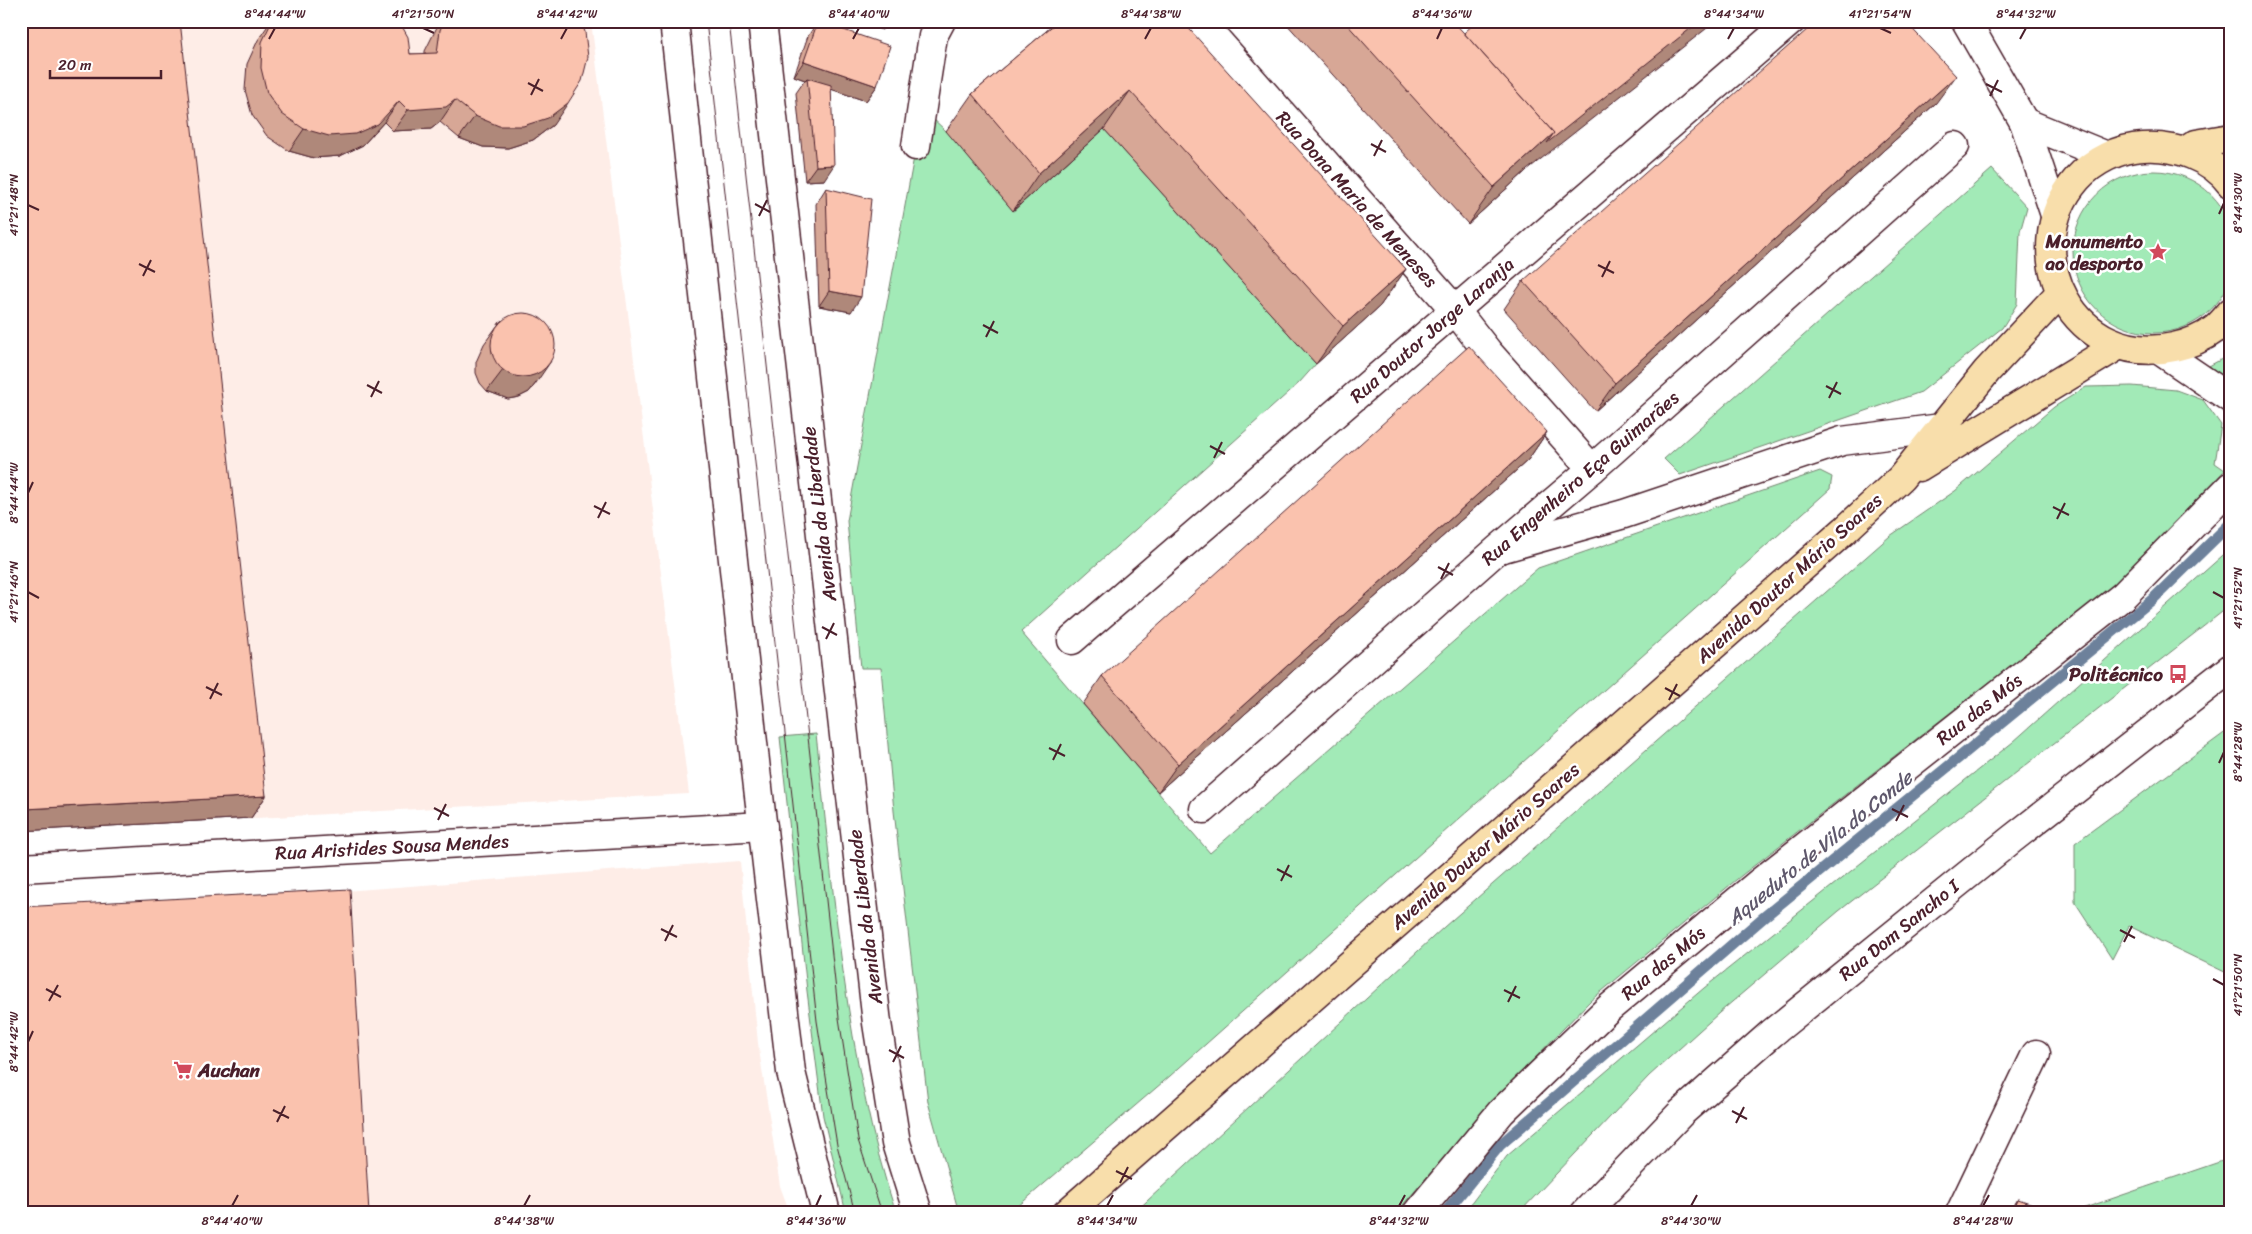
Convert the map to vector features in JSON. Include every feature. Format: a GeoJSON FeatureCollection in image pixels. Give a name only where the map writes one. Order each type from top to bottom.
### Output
{"type":"FeatureCollection","features":[{"type":"Feature","properties":{"kind":"main road"},"geometry":{"type":"LineString","coordinates":[[2185,151],[2196,144],[2231,138]]}},
{"type":"Feature","properties":{"kind":"main road"},"geometry":{"type":"LineString","coordinates":[[2231,184],[2208,163],[2185,151],[2158,146],[2132,148],[2107,156],[2084,171],[2067,191],[2055,215],[2050,241],[2052,268],[2060,293],[2075,315],[2095,333],[2119,345],[2159,350],[2188,344],[2215,329],[2231,312]]}},
{"type":"Feature","properties":{"kind":"main road","name":"Avenida Doutor Mário Soares"},"geometry":{"type":"LineString","coordinates":[[1067,1213],[1822,550],[1901,478],[1987,371],[2060,293]]}},
{"type":"Feature","properties":{"kind":"main road","name":"Avenida Doutor Mário Soares"},"geometry":{"type":"LineString","coordinates":[[1901,478],[2119,345]]}},
{"type":"Feature","properties":{"kind":"street"},"geometry":{"type":"LineString","coordinates":[[674,21],[762,826],[791,1072],[826,1213]]}},
{"type":"Feature","properties":{"kind":"street","name":"Avenida da Liberdade"},"geometry":{"type":"LineString","coordinates":[[762,21],[877,1023],[896,1143],[918,1213]]}},
{"type":"Feature","properties":{"kind":"street"},"geometry":{"type":"LineString","coordinates":[[916,146],[933,36],[941,21]]}},
{"type":"Feature","properties":{"kind":"street","name":"Rua Dona Maria de Meneses"},"geometry":{"type":"LineString","coordinates":[[1200,21],[1455,310],[1488,352],[1592,469]]}},
{"type":"Feature","properties":{"kind":"street","name":"Rua Doutor Jorge Laranja"},"geometry":{"type":"LineString","coordinates":[[1072,640],[1791,21]]}},
{"type":"Feature","properties":{"kind":"street"},"geometry":{"type":"LineString","coordinates":[[1966,21],[2024,122],[2055,215]]}},
{"type":"Feature","properties":{"kind":"street"},"geometry":{"type":"LineString","coordinates":[[2024,122],[2107,156]]}},
{"type":"Feature","properties":{"kind":"street","name":"Rua Engenheiro Eça Guimarães"},"geometry":{"type":"LineString","coordinates":[[1204,809],[1497,550],[1592,469],[1955,146]]}},
{"type":"Feature","properties":{"kind":"street"},"geometry":{"type":"LineString","coordinates":[[2159,350],[2231,399]]}},
{"type":"Feature","properties":{"kind":"street"},"geometry":{"type":"LineString","coordinates":[[1497,550],[1624,514],[1842,441],[1941,428]]}},
{"type":"Feature","properties":{"kind":"street","name":"Rua das Mós"},"geometry":{"type":"LineString","coordinates":[[1417,1213],[1501,1112],[1608,1009],[1759,883],[2123,596],[2231,486]]}},
{"type":"Feature","properties":{"kind":"street","name":"Rua Dom Sancho I"},"geometry":{"type":"LineString","coordinates":[[1585,1213],[1681,1113],[1772,1033],[2012,839],[2231,668]]}},
{"type":"Feature","properties":{"kind":"street","name":"Rua Aristides Sousa Mendes"},"geometry":{"type":"LineString","coordinates":[[21,868],[762,826]]}},
{"type":"Feature","properties":{"kind":"street"},"geometry":{"type":"LineString","coordinates":[[1960,1213],[2036,1054]]}},
{"type":"Feature","properties":{"kind":"shaded area"},"geometry":{"type":"Polygon","coordinates":[[[21,21],[591,21],[689,794],[21,831],[21,21]]]}},
{"type":"Feature","properties":{"kind":"shaded area"},"geometry":{"type":"Polygon","coordinates":[[[740,861],[758,1043],[780,1186],[790,1213],[21,1213],[131,907],[740,861]]]}},
{"type":"Feature","properties":{"kind":"green space"},"geometry":{"type":"Polygon","coordinates":[[[930,116],[946,131],[1104,129],[1316,364],[1299,383],[1021,632],[1210,853],[1538,568],[1820,471],[1832,477],[1830,489],[1170,1076],[1010,1213],[959,1213],[928,1102],[894,811],[881,668],[861,668],[847,521],[916,146],[930,116]]]}},
{"type":"Feature","properties":{"kind":"green space"},"geometry":{"type":"Polygon","coordinates":[[[1992,169],[2027,207],[2020,232],[2017,304],[2002,328],[1921,392],[1680,475],[1664,459],[1992,169]]]}},
{"type":"Feature","properties":{"kind":"green space"},"geometry":{"type":"Polygon","coordinates":[[[2154,171],[2185,177],[2211,195],[2229,221],[2235,252],[2229,283],[2211,309],[2185,327],[2154,333],[2123,327],[2097,309],[2079,283],[2073,252],[2079,221],[2097,195],[2123,177],[2154,171]]]}},
{"type":"Feature","properties":{"kind":"green space"},"geometry":{"type":"Polygon","coordinates":[[[2231,354],[2231,384],[2209,366],[2231,354]]]}},
{"type":"Feature","properties":{"kind":"green space"},"geometry":{"type":"Polygon","coordinates":[[[2132,386],[2176,390],[2203,400],[2221,425],[2215,463],[2225,470],[2119,581],[1742,875],[1590,1001],[1482,1113],[1396,1213],[1134,1213],[1444,927],[1890,536],[1955,491],[2054,407],[2086,387],[2132,386]]]}},
{"type":"Feature","properties":{"kind":"green space"},"geometry":{"type":"Polygon","coordinates":[[[2231,548],[2231,605],[1839,911],[1719,1013],[1649,1076],[1519,1213],[1464,1213],[1507,1156],[1704,988],[2013,742],[2231,548]]]}},
{"type":"Feature","properties":{"kind":"green space"},"geometry":{"type":"Polygon","coordinates":[[[2231,728],[2231,975],[2129,926],[2112,959],[2075,902],[2075,843],[2231,728]]]}},
{"type":"Feature","properties":{"kind":"green space"},"geometry":{"type":"Polygon","coordinates":[[[816,734],[836,915],[853,1036],[879,1155],[896,1213],[846,1213],[823,1116],[807,991],[780,737],[816,734]]]}},
{"type":"Feature","properties":{"kind":"green space"},"geometry":{"type":"Polygon","coordinates":[[[2231,1158],[2231,1213],[2070,1213],[2231,1158]]]}},
{"type":"Feature","properties":{"kind":"building"},"geometry":{"type":"Polygon","coordinates":[[[21,21],[180,21],[266,796],[25,809],[21,755],[21,21]]]}},
{"type":"Feature","properties":{"kind":"building"},"geometry":{"type":"Polygon","coordinates":[[[272,21],[399,21],[408,37],[410,54],[437,53],[440,30],[444,21],[581,21],[585,32],[588,57],[582,81],[568,103],[548,118],[523,126],[499,126],[475,116],[455,100],[446,107],[408,110],[399,101],[378,124],[355,134],[329,136],[304,129],[282,114],[267,93],[261,68],[262,42],[272,21]]]}},
{"type":"Feature","properties":{"kind":"building"},"geometry":{"type":"Polygon","coordinates":[[[818,21],[890,46],[877,86],[804,61],[818,21]]]}},
{"type":"Feature","properties":{"kind":"building"},"geometry":{"type":"Polygon","coordinates":[[[1058,21],[1182,21],[1406,269],[1343,326],[1130,91],[1039,173],[972,94],[1058,21]]]}},
{"type":"Feature","properties":{"kind":"building"},"geometry":{"type":"Polygon","coordinates":[[[1344,21],[1453,21],[1554,133],[1494,187],[1344,21]]]}},
{"type":"Feature","properties":{"kind":"building"},"geometry":{"type":"Polygon","coordinates":[[[1477,21],[1700,21],[1547,143],[1554,133],[1464,33],[1477,21]]]}},
{"type":"Feature","properties":{"kind":"building"},"geometry":{"type":"Polygon","coordinates":[[[1817,21],[1905,21],[1956,76],[1615,383],[1523,281],[1817,21]]]}},
{"type":"Feature","properties":{"kind":"building"},"geometry":{"type":"Polygon","coordinates":[[[807,78],[831,85],[834,165],[816,166],[807,78]]]}},
{"type":"Feature","properties":{"kind":"building"},"geometry":{"type":"Polygon","coordinates":[[[826,188],[871,199],[861,297],[829,291],[826,188]]]}},
{"type":"Feature","properties":{"kind":"building"},"geometry":{"type":"Polygon","coordinates":[[[523,313],[535,316],[546,322],[552,333],[555,345],[552,357],[546,368],[535,374],[523,377],[511,374],[500,368],[494,357],[491,345],[494,333],[500,322],[511,316],[523,313]]]}},
{"type":"Feature","properties":{"kind":"building"},"geometry":{"type":"Polygon","coordinates":[[[1469,346],[1547,432],[1178,764],[1102,676],[1469,346]]]}},
{"type":"Feature","properties":{"kind":"building","name":"Auchan"},"geometry":{"type":"Polygon","coordinates":[[[350,889],[369,1213],[21,1213],[21,907],[350,889]]]}},
{"type":"Feature","properties":{"kind":"building"},"geometry":{"type":"Polygon","coordinates":[[[2018,1199],[2033,1204],[2041,1213],[2012,1213],[2018,1199]]]}},
{"type":"Feature","properties":{"kind":"waterway","name":"Aqueduto de Vila do Conde"},"geometry":{"type":"LineString","coordinates":[[1445,1213],[1500,1145],[1764,917],[2153,599],[2231,523]]}},
{"type":"Feature","properties":{"kind":"tram line"},"geometry":{"type":"LineString","coordinates":[[706,21],[817,1021],[837,1145],[855,1213]]}},
{"type":"Feature","properties":{"kind":"tram line"},"geometry":{"type":"LineString","coordinates":[[729,21],[839,1018],[858,1140],[882,1213]]}},
{"type":"Feature","properties":{"kind":"place","name":"Monumento ao desporto"},"geometry":{"type":"Point","coordinates":[2158,252]}},
{"type":"Feature","properties":{"kind":"place","name":"Politécnico"},"geometry":{"type":"Point","coordinates":[2178,674]}},
{"type":"Feature","properties":{"kind":"place","name":"Auchan"},"geometry":{"type":"Point","coordinates":[183,1070]}}]}
